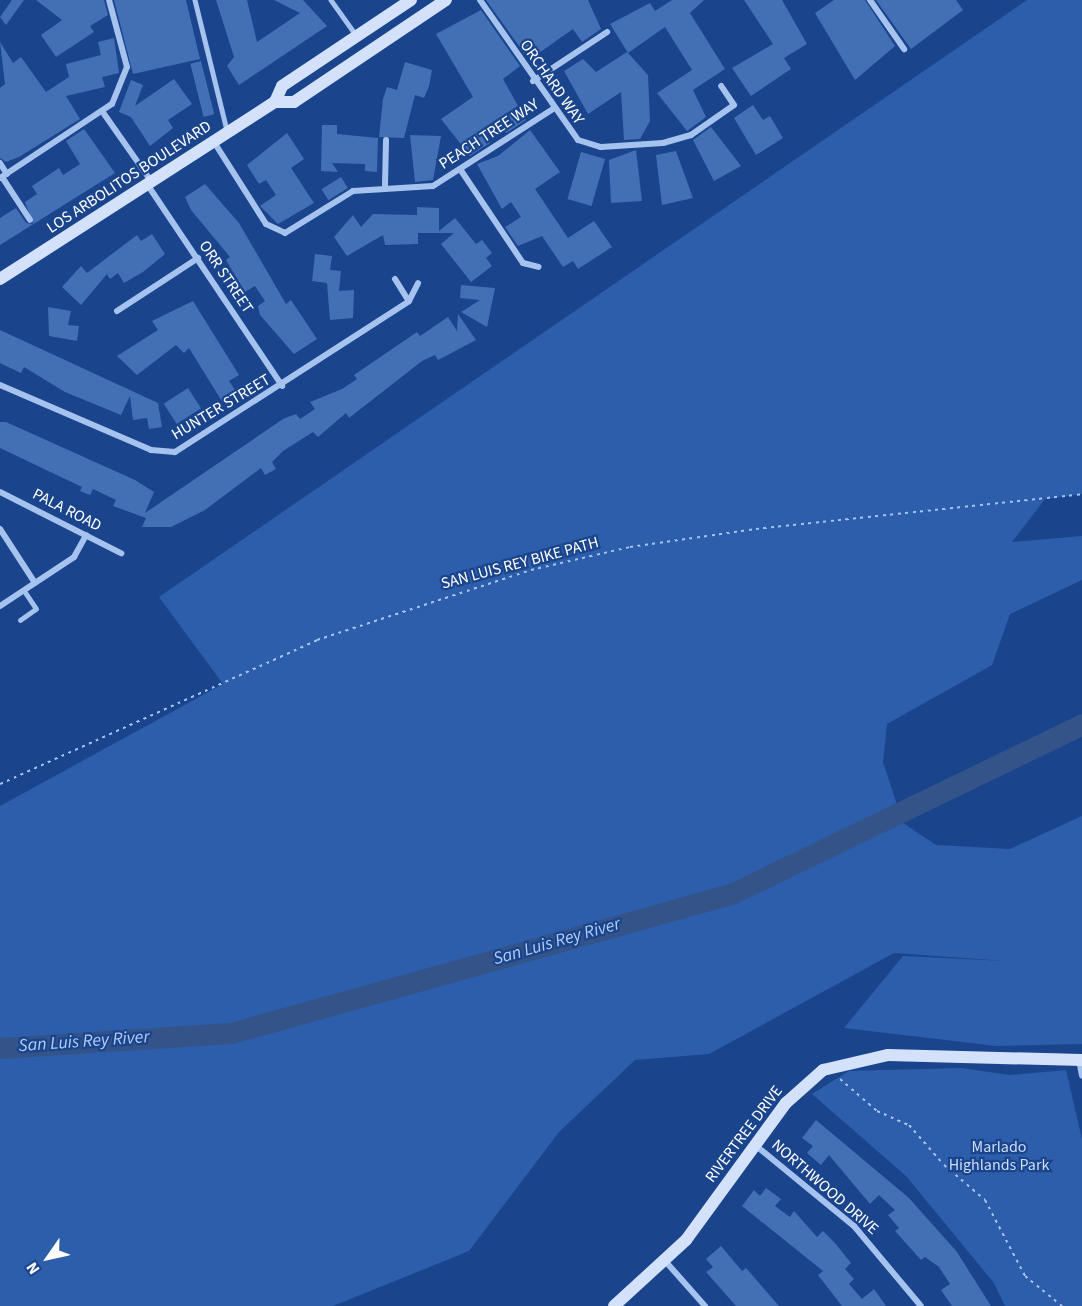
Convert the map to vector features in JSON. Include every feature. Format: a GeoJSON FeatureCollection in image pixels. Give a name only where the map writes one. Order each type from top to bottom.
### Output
{"type":"FeatureCollection","features":[{"type":"Feature","properties":{"kind":"street"},"geometry":{"type":"LineString","coordinates":[[3,176],[112,104],[127,67],[109,0]]}},
{"type":"Feature","properties":{"kind":"street","name":"LOS ARBOLITOS BOULEVARD"},"geometry":{"type":"LineString","coordinates":[[0,279],[275,102],[282,86],[411,0]]}},
{"type":"Feature","properties":{"kind":"street","name":"LOS ARBOLITOS BOULEVARD"},"geometry":{"type":"LineString","coordinates":[[275,102],[294,102],[446,0]]}},
{"type":"Feature","properties":{"kind":"street","name":"ORCHARD WAY"},"geometry":{"type":"LineString","coordinates":[[480,0],[564,128],[585,142],[601,147],[663,143],[691,135],[735,105],[721,87]]}},
{"type":"Feature","properties":{"kind":"street"},"geometry":{"type":"LineString","coordinates":[[870,0],[904,49]]}},
{"type":"Feature","properties":{"kind":"street"},"geometry":{"type":"LineString","coordinates":[[533,81],[607,32]]}},
{"type":"Feature","properties":{"kind":"street","name":"PEACH TREE WAY"},"geometry":{"type":"LineString","coordinates":[[214,142],[266,224],[285,233],[353,191],[385,185],[433,186],[553,109]]}},
{"type":"Feature","properties":{"kind":"street","name":"ORR STREET"},"geometry":{"type":"LineString","coordinates":[[102,111],[282,386]]}},
{"type":"Feature","properties":{"kind":"street"},"geometry":{"type":"LineString","coordinates":[[385,185],[386,140]]}},
{"type":"Feature","properties":{"kind":"street"},"geometry":{"type":"LineString","coordinates":[[0,163],[3,176],[30,220]]}},
{"type":"Feature","properties":{"kind":"street"},"geometry":{"type":"LineString","coordinates":[[460,169],[523,264],[539,267]]}},
{"type":"Feature","properties":{"kind":"street"},"geometry":{"type":"LineString","coordinates":[[117,312],[198,258]]}},
{"type":"Feature","properties":{"kind":"street"},"geometry":{"type":"LineString","coordinates":[[395,279],[409,301]]}},
{"type":"Feature","properties":{"kind":"street","name":"HUNTER STREET"},"geometry":{"type":"LineString","coordinates":[[0,385],[151,450],[175,452],[282,386],[409,301],[418,284]]}},
{"type":"Feature","properties":{"kind":"street","name":"PALA ROAD"},"geometry":{"type":"LineString","coordinates":[[0,492],[121,553]]}},
{"type":"Feature","properties":{"kind":"street"},"geometry":{"type":"LineString","coordinates":[[0,529],[35,584]]}},
{"type":"Feature","properties":{"kind":"street"},"geometry":{"type":"LineString","coordinates":[[0,606],[74,557],[86,535]]}},
{"type":"Feature","properties":{"kind":"street","name":"RIVERTREE DRIVE"},"geometry":{"type":"LineString","coordinates":[[614,1306],[666,1262],[800,1088],[841,1062],[888,1054],[1081,1060]]}},
{"type":"Feature","properties":{"kind":"street"},"geometry":{"type":"LineString","coordinates":[[1081,1060],[1082,1076]]}},
{"type":"Feature","properties":{"kind":"street","name":"NORTHWOOD DRIVE"},"geometry":{"type":"LineString","coordinates":[[754,1145],[854,1226],[921,1306]]}},
{"type":"Feature","properties":{"kind":"street"},"geometry":{"type":"LineString","coordinates":[[666,1262],[705,1306]]}},
{"type":"Feature","properties":{"kind":"lane"},"geometry":{"type":"LineString","coordinates":[[195,0],[228,133]]}},
{"type":"Feature","properties":{"kind":"lane"},"geometry":{"type":"LineString","coordinates":[[331,0],[357,38]]}},
{"type":"Feature","properties":{"kind":"lane"},"geometry":{"type":"LineString","coordinates":[[20,620],[36,609],[24,591]]}},
{"type":"Feature","properties":{"kind":"path","name":"SAN LUIS REY BIKE PATH"},"geometry":{"type":"LineString","coordinates":[[0,784],[317,640],[531,570],[630,547],[756,529],[1082,494]]}},
{"type":"Feature","properties":{"kind":"path"},"geometry":{"type":"LineString","coordinates":[[841,1062],[846,1088],[883,1114],[909,1125],[944,1165],[986,1200],[1025,1276],[1062,1306]]}},
{"type":"Feature","properties":{"kind":"green space"},"geometry":{"type":"Polygon","coordinates":[[[1027,0],[1082,0],[1082,494],[1045,499],[1012,542],[1082,536],[1082,580],[1010,614],[992,665],[887,724],[883,762],[903,823],[936,845],[1010,849],[1082,816],[1082,1044],[996,1046],[844,1028],[903,956],[1006,961],[894,953],[709,1054],[635,1060],[559,1132],[469,1251],[333,1306],[0,1306],[0,806],[223,684],[159,597],[1027,0]]]}},
{"type":"Feature","properties":{"kind":"green space","name":"Marlado Highlands Park"},"geometry":{"type":"Polygon","coordinates":[[[961,1068],[1010,1075],[1066,1070],[1082,1139],[1082,1306],[1005,1306],[994,1283],[906,1176],[812,1094],[849,1071],[961,1068]]]}},
{"type":"Feature","properties":{"kind":"building"},"geometry":{"type":"Polygon","coordinates":[[[12,0],[24,0],[6,25],[0,17],[12,0]]]}},
{"type":"Feature","properties":{"kind":"building"},"geometry":{"type":"Polygon","coordinates":[[[36,0],[104,0],[108,15],[90,26],[94,32],[56,57],[41,35],[62,20],[36,0]]]}},
{"type":"Feature","properties":{"kind":"building"},"geometry":{"type":"Polygon","coordinates":[[[114,0],[186,0],[200,59],[133,74],[114,0]]]}},
{"type":"Feature","properties":{"kind":"building"},"geometry":{"type":"Polygon","coordinates":[[[216,0],[247,0],[257,42],[300,13],[274,0],[303,0],[327,26],[239,85],[227,66],[234,57],[216,0]]]}},
{"type":"Feature","properties":{"kind":"building"},"geometry":{"type":"Polygon","coordinates":[[[486,0],[588,0],[601,29],[582,42],[573,29],[529,60],[486,0]]]}},
{"type":"Feature","properties":{"kind":"building"},"geometry":{"type":"Polygon","coordinates":[[[672,0],[704,0],[690,13],[725,69],[693,90],[706,117],[687,131],[657,93],[692,70],[665,27],[628,53],[610,24],[650,3],[655,11],[672,0]]]}},
{"type":"Feature","properties":{"kind":"building"},"geometry":{"type":"Polygon","coordinates":[[[744,0],[782,0],[807,44],[784,58],[791,69],[751,96],[732,68],[773,44],[744,0]]]}},
{"type":"Feature","properties":{"kind":"building"},"geometry":{"type":"Polygon","coordinates":[[[834,0],[865,0],[895,46],[855,80],[815,13],[834,0]]]}},
{"type":"Feature","properties":{"kind":"building"},"geometry":{"type":"Polygon","coordinates":[[[876,0],[956,0],[963,10],[911,49],[876,0]]]}},
{"type":"Feature","properties":{"kind":"building"},"geometry":{"type":"Polygon","coordinates":[[[481,10],[520,66],[503,79],[526,120],[506,133],[497,119],[481,130],[490,143],[470,156],[441,119],[473,97],[436,34],[481,10]]]}},
{"type":"Feature","properties":{"kind":"building"},"geometry":{"type":"Polygon","coordinates":[[[114,38],[119,73],[102,77],[105,87],[66,96],[80,119],[19,157],[6,162],[0,158],[0,88],[5,84],[0,42],[13,63],[21,57],[46,92],[69,77],[66,64],[101,55],[98,42],[114,38]]]}},
{"type":"Feature","properties":{"kind":"building"},"geometry":{"type":"Polygon","coordinates":[[[627,52],[648,75],[650,121],[640,139],[624,140],[621,92],[588,114],[564,71],[583,59],[596,72],[627,52]]]}},
{"type":"Feature","properties":{"kind":"building"},"geometry":{"type":"Polygon","coordinates":[[[201,61],[214,114],[204,117],[190,64],[201,61]]]}},
{"type":"Feature","properties":{"kind":"building"},"geometry":{"type":"Polygon","coordinates":[[[405,62],[432,70],[429,86],[424,98],[415,95],[404,138],[379,137],[383,99],[387,87],[397,90],[405,62]]]}},
{"type":"Feature","properties":{"kind":"building"},"geometry":{"type":"Polygon","coordinates":[[[174,79],[192,104],[168,120],[173,128],[150,146],[131,117],[119,112],[131,80],[143,85],[135,106],[174,79]]]}},
{"type":"Feature","properties":{"kind":"building"},"geometry":{"type":"Polygon","coordinates":[[[753,105],[763,120],[770,116],[783,138],[756,155],[734,118],[753,105]]]}},
{"type":"Feature","properties":{"kind":"building"},"geometry":{"type":"Polygon","coordinates":[[[322,125],[337,125],[337,134],[378,138],[377,172],[365,171],[365,164],[332,163],[338,172],[321,171],[322,125]]]}},
{"type":"Feature","properties":{"kind":"building"},"geometry":{"type":"Polygon","coordinates":[[[711,127],[741,166],[714,181],[693,140],[711,127]]]}},
{"type":"Feature","properties":{"kind":"building"},"geometry":{"type":"Polygon","coordinates":[[[84,129],[115,173],[0,245],[0,218],[16,208],[26,223],[33,224],[25,202],[37,194],[32,186],[59,168],[63,175],[80,164],[66,141],[84,129]]]}},
{"type":"Feature","properties":{"kind":"building"},"geometry":{"type":"Polygon","coordinates":[[[530,130],[560,172],[535,189],[568,238],[594,221],[612,247],[578,269],[573,261],[563,267],[542,236],[518,246],[505,227],[521,217],[511,202],[502,209],[477,164],[498,156],[530,130]]]}},
{"type":"Feature","properties":{"kind":"building"},"geometry":{"type":"Polygon","coordinates":[[[287,133],[304,159],[291,168],[314,203],[278,224],[260,206],[276,195],[266,180],[259,184],[247,165],[287,133]]]}},
{"type":"Feature","properties":{"kind":"building"},"geometry":{"type":"Polygon","coordinates":[[[410,135],[441,136],[433,180],[415,182],[410,135]]]}},
{"type":"Feature","properties":{"kind":"building"},"geometry":{"type":"Polygon","coordinates":[[[636,150],[642,201],[611,203],[609,160],[636,150]]]}},
{"type":"Feature","properties":{"kind":"building"},"geometry":{"type":"Polygon","coordinates":[[[676,151],[693,198],[662,205],[656,155],[676,151]]]}},
{"type":"Feature","properties":{"kind":"building"},"geometry":{"type":"Polygon","coordinates":[[[581,152],[605,159],[592,206],[567,199],[581,152]]]}},
{"type":"Feature","properties":{"kind":"building"},"geometry":{"type":"Polygon","coordinates":[[[341,177],[348,188],[328,200],[321,189],[341,177]]]}},
{"type":"Feature","properties":{"kind":"building"},"geometry":{"type":"Polygon","coordinates":[[[205,184],[239,223],[286,304],[291,300],[317,339],[294,354],[260,315],[258,306],[265,301],[255,286],[245,292],[226,260],[230,257],[191,210],[185,197],[205,184]]]}},
{"type":"Feature","properties":{"kind":"building"},"geometry":{"type":"Polygon","coordinates":[[[417,207],[439,208],[439,231],[455,218],[476,244],[482,240],[492,253],[486,258],[492,266],[471,282],[441,244],[454,233],[418,233],[418,244],[385,245],[383,235],[347,256],[334,237],[353,215],[361,227],[373,214],[417,215],[417,207]]]}},
{"type":"Feature","properties":{"kind":"building"},"geometry":{"type":"Polygon","coordinates":[[[152,234],[165,254],[143,272],[124,283],[118,273],[110,279],[107,274],[81,305],[62,287],[81,266],[87,273],[137,235],[141,241],[152,234]]]}},
{"type":"Feature","properties":{"kind":"building"},"geometry":{"type":"Polygon","coordinates":[[[315,254],[332,256],[330,270],[341,271],[339,291],[354,290],[353,318],[330,320],[327,283],[312,281],[315,254]]]}},
{"type":"Feature","properties":{"kind":"building"},"geometry":{"type":"Polygon","coordinates":[[[461,285],[495,288],[487,327],[461,312],[480,300],[460,298],[461,285]]]}},
{"type":"Feature","properties":{"kind":"building"},"geometry":{"type":"Polygon","coordinates":[[[193,301],[239,375],[229,381],[237,393],[223,403],[189,348],[184,353],[176,345],[137,375],[117,356],[158,330],[152,321],[193,301]]]}},
{"type":"Feature","properties":{"kind":"building"},"geometry":{"type":"Polygon","coordinates":[[[48,307],[71,311],[68,325],[79,326],[77,341],[49,336],[48,307]]]}},
{"type":"Feature","properties":{"kind":"building"},"geometry":{"type":"Polygon","coordinates":[[[458,314],[476,340],[438,360],[435,355],[422,361],[349,418],[346,413],[318,437],[313,432],[283,451],[272,462],[276,469],[265,475],[261,468],[205,510],[171,527],[142,527],[146,518],[113,506],[116,500],[93,489],[90,495],[80,491],[82,487],[0,448],[0,422],[6,422],[135,480],[154,492],[145,513],[283,419],[296,414],[300,419],[315,409],[310,402],[342,389],[357,379],[354,375],[417,332],[420,336],[448,317],[457,331],[458,314]]]}},
{"type":"Feature","properties":{"kind":"building"},"geometry":{"type":"Polygon","coordinates":[[[0,330],[158,403],[162,427],[149,429],[147,418],[133,420],[130,396],[121,415],[65,392],[24,367],[21,373],[0,363],[0,330]]]}},
{"type":"Feature","properties":{"kind":"building"},"geometry":{"type":"Polygon","coordinates":[[[188,388],[201,408],[177,424],[164,404],[188,388]]]}},
{"type":"Feature","properties":{"kind":"building"},"geometry":{"type":"Polygon","coordinates":[[[816,1120],[909,1198],[957,1252],[991,1306],[952,1306],[941,1290],[950,1284],[939,1267],[925,1257],[921,1260],[895,1231],[899,1228],[888,1215],[895,1210],[879,1195],[870,1204],[829,1155],[821,1165],[807,1153],[813,1146],[802,1138],[816,1120]]]}},
{"type":"Feature","properties":{"kind":"building"},"geometry":{"type":"Polygon","coordinates":[[[766,1188],[781,1199],[775,1206],[790,1217],[794,1211],[817,1237],[823,1231],[835,1243],[851,1263],[845,1269],[854,1279],[849,1284],[862,1299],[874,1289],[886,1306],[842,1306],[818,1275],[823,1271],[742,1206],[754,1190],[760,1196],[766,1188]]]}},
{"type":"Feature","properties":{"kind":"building"},"geometry":{"type":"Polygon","coordinates":[[[721,1246],[742,1271],[746,1268],[779,1306],[736,1306],[706,1272],[713,1267],[706,1259],[721,1246]]]}},
{"type":"Feature","properties":{"kind":"waterway","name":"San Luis Rey River"},"geometry":{"type":"LineString","coordinates":[[0,1048],[231,1033],[731,894],[1082,724]]}}]}
